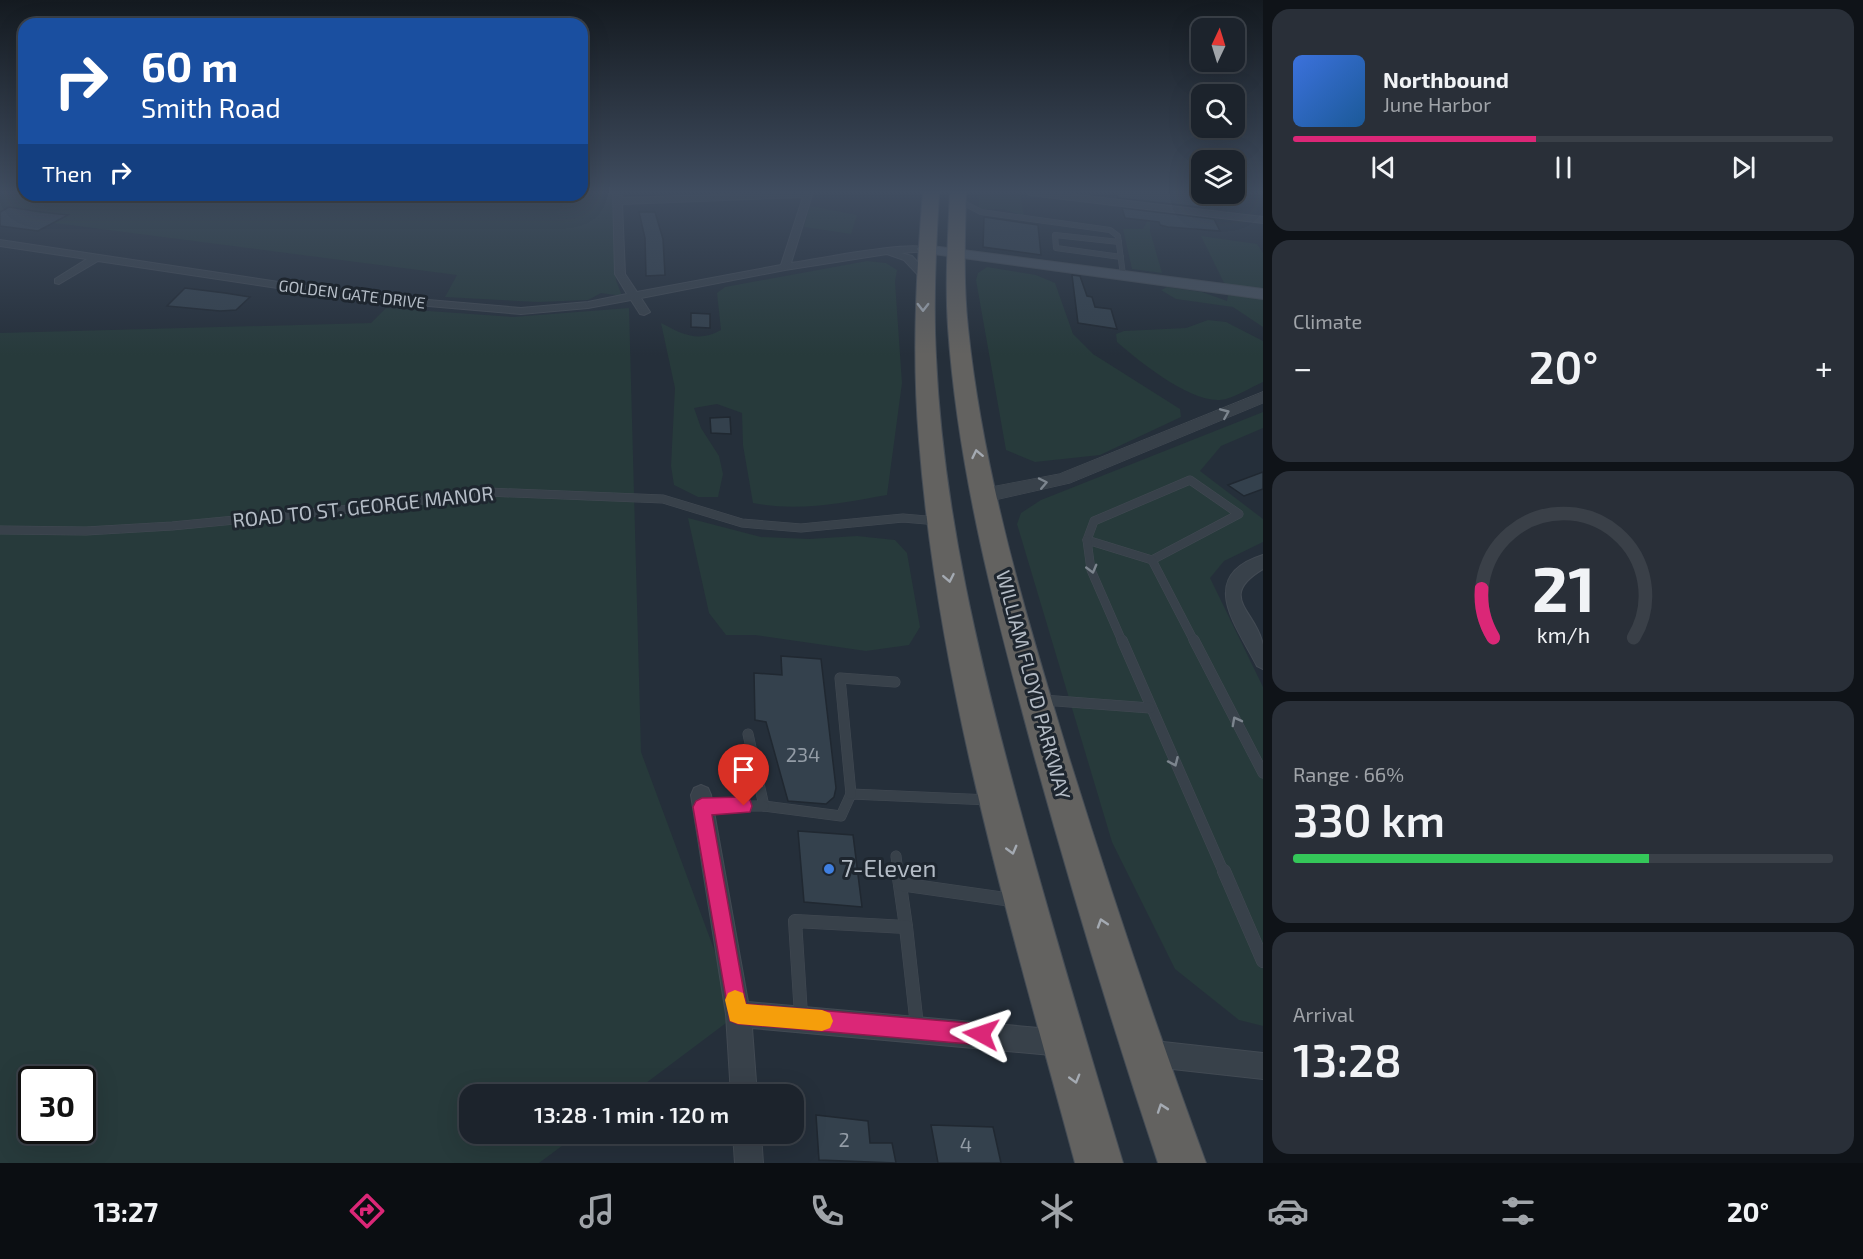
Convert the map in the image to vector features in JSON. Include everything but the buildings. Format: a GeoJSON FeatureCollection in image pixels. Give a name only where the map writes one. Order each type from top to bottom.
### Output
{"type":"FeatureCollection","features":[{"type":"Feature","properties":{"kind":"highway","name":"WILLIAM FLOYD PARKWAY"},"geometry":{"type":"LineString","coordinates":[[956,246],[958,326],[962,372],[1007,592],[1080,855],[1143,1053],[1182,1163]]}},
{"type":"Feature","properties":{"kind":"highway"},"geometry":{"type":"LineString","coordinates":[[924,249],[925,369],[939,521],[978,724],[1064,1043],[1099,1163]]}},
{"type":"Feature","properties":{"kind":"main road"},"geometry":{"type":"LineString","coordinates":[[924,249],[1263,294]]}},
{"type":"Feature","properties":{"kind":"street","name":"GOLDEN GATE DRIVE"},"geometry":{"type":"LineString","coordinates":[[23,246],[358,297],[480,309],[554,309],[875,253]]}},
{"type":"Feature","properties":{"kind":"street"},"geometry":{"type":"LineString","coordinates":[[619,246],[620,274],[644,312]]}},
{"type":"Feature","properties":{"kind":"street"},"geometry":{"type":"LineString","coordinates":[[785,267],[792,246]]}},
{"type":"Feature","properties":{"kind":"street"},"geometry":{"type":"LineString","coordinates":[[875,253],[924,249]]}},
{"type":"Feature","properties":{"kind":"street"},"geometry":{"type":"LineString","coordinates":[[875,253],[896,254],[908,258],[924,275]]}},
{"type":"Feature","properties":{"kind":"street"},"geometry":{"type":"LineString","coordinates":[[59,281],[97,257]]}},
{"type":"Feature","properties":{"kind":"street"},"geometry":{"type":"LineString","coordinates":[[986,495],[1063,479],[1263,397]]}},
{"type":"Feature","properties":{"kind":"street"},"geometry":{"type":"LineString","coordinates":[[1263,561],[1238,576],[1232,592],[1238,612],[1263,661]]}},
{"type":"Feature","properties":{"kind":"street"},"geometry":{"type":"LineString","coordinates":[[701,801],[738,1014],[743,1084]]}},
{"type":"Feature","properties":{"kind":"street"},"geometry":{"type":"LineString","coordinates":[[738,1014],[1064,1043]]}},
{"type":"Feature","properties":{"kind":"street"},"geometry":{"type":"LineString","coordinates":[[1143,1053],[1263,1066]]}},
{"type":"Feature","properties":{"kind":"street"},"geometry":{"type":"LineString","coordinates":[[748,1144],[749,1163]]}},
{"type":"Feature","properties":{"kind":"lane"},"geometry":{"type":"LineString","coordinates":[[1056,246],[1121,257]]}},
{"type":"Feature","properties":{"kind":"lane"},"geometry":{"type":"LineString","coordinates":[[1120,246],[1123,275]]}},
{"type":"Feature","properties":{"kind":"lane"},"geometry":{"type":"LineString","coordinates":[[1087,540],[1152,560],[1239,514],[1190,480],[1094,522],[1087,540],[1091,570],[1263,961]]}},
{"type":"Feature","properties":{"kind":"lane","name":"ROAD TO ST. GEORGE MANOR"},"geometry":{"type":"LineString","coordinates":[[0,530],[32,532],[197,525],[488,492],[663,499],[742,523],[801,528],[903,518],[939,521]]}},
{"type":"Feature","properties":{"kind":"lane"},"geometry":{"type":"LineString","coordinates":[[1152,560],[1263,773]]}},
{"type":"Feature","properties":{"kind":"lane"},"geometry":{"type":"LineString","coordinates":[[701,801],[841,816],[851,794],[840,678],[896,682]]}},
{"type":"Feature","properties":{"kind":"lane"},"geometry":{"type":"LineString","coordinates":[[1036,699],[1150,708]]}},
{"type":"Feature","properties":{"kind":"lane"},"geometry":{"type":"LineString","coordinates":[[748,734],[764,806]]}},
{"type":"Feature","properties":{"kind":"lane"},"geometry":{"type":"LineString","coordinates":[[851,794],[999,801]]}},
{"type":"Feature","properties":{"kind":"lane"},"geometry":{"type":"LineString","coordinates":[[896,856],[917,1029]]}},
{"type":"Feature","properties":{"kind":"lane"},"geometry":{"type":"LineString","coordinates":[[900,884],[1026,902]]}},
{"type":"Feature","properties":{"kind":"lane"},"geometry":{"type":"LineString","coordinates":[[801,1019],[795,921],[906,927]]}},
{"type":"Feature","properties":{"kind":"shaded area"},"geometry":{"type":"Polygon","coordinates":[[[234,246],[615,246],[616,280],[622,296],[601,293],[588,300],[538,302],[445,297],[457,275],[234,246]]]}},
{"type":"Feature","properties":{"kind":"shaded area"},"geometry":{"type":"Polygon","coordinates":[[[1127,246],[1154,246],[1162,273],[1132,269],[1127,246]]]}},
{"type":"Feature","properties":{"kind":"shaded area"},"geometry":{"type":"Polygon","coordinates":[[[1206,246],[1259,246],[1263,253],[1263,290],[1225,285],[1206,246]]]}},
{"type":"Feature","properties":{"kind":"shaded area"},"geometry":{"type":"Polygon","coordinates":[[[867,261],[886,263],[897,270],[895,282],[902,383],[887,495],[804,507],[753,503],[743,445],[742,413],[717,404],[694,408],[701,428],[719,456],[723,474],[718,497],[698,497],[674,485],[671,466],[675,388],[661,323],[690,336],[713,334],[721,330],[717,293],[725,287],[867,261]]]}},
{"type":"Feature","properties":{"kind":"shaded area"},"geometry":{"type":"Polygon","coordinates":[[[987,267],[1036,275],[1055,283],[1073,334],[1093,354],[1180,409],[1181,417],[1100,455],[1035,462],[1006,450],[976,280],[978,273],[987,267]]]}},
{"type":"Feature","properties":{"kind":"shaded area"},"geometry":{"type":"Polygon","coordinates":[[[1167,287],[1202,292],[1227,301],[1228,295],[1263,299],[1263,327],[1233,307],[1176,299],[1161,290],[1167,287]]]}},
{"type":"Feature","properties":{"kind":"shaded area"},"geometry":{"type":"Polygon","coordinates":[[[386,308],[513,317],[629,308],[641,752],[738,1014],[645,1084],[459,1084],[459,1144],[565,1144],[539,1163],[0,1163],[0,333],[371,323],[386,308]]]}},
{"type":"Feature","properties":{"kind":"shaded area"},"geometry":{"type":"Polygon","coordinates":[[[1208,320],[1226,322],[1263,341],[1263,382],[1225,399],[1208,399],[1180,388],[1165,379],[1117,342],[1116,334],[1124,331],[1186,328],[1208,320]]]}},
{"type":"Feature","properties":{"kind":"shaded area"},"geometry":{"type":"Polygon","coordinates":[[[1263,412],[1263,428],[1221,446],[1200,471],[1263,519],[1263,542],[1224,561],[1210,578],[1263,687],[1263,1026],[1239,1020],[1175,969],[1112,842],[1017,524],[1021,513],[1041,500],[1263,412]]]}},
{"type":"Feature","properties":{"kind":"shaded area"},"geometry":{"type":"Polygon","coordinates":[[[688,518],[761,537],[809,539],[857,536],[895,540],[907,553],[920,627],[909,645],[866,651],[755,635],[726,635],[709,613],[688,518]]]}},
{"type":"Feature","properties":{"kind":"slow traffic"},"geometry":{"type":"LineString","coordinates":[[735,1000],[738,1014],[822,1021]]}},
{"type":"Feature","properties":{"kind":"place","name":"7-Eleven"},"geometry":{"type":"Point","coordinates":[829,869]}},
{"type":"Feature","properties":{"kind":"route"},"geometry":{"type":"LineString","coordinates":[[744,806],[702,807],[738,1014],[981,1034]]}}]}
